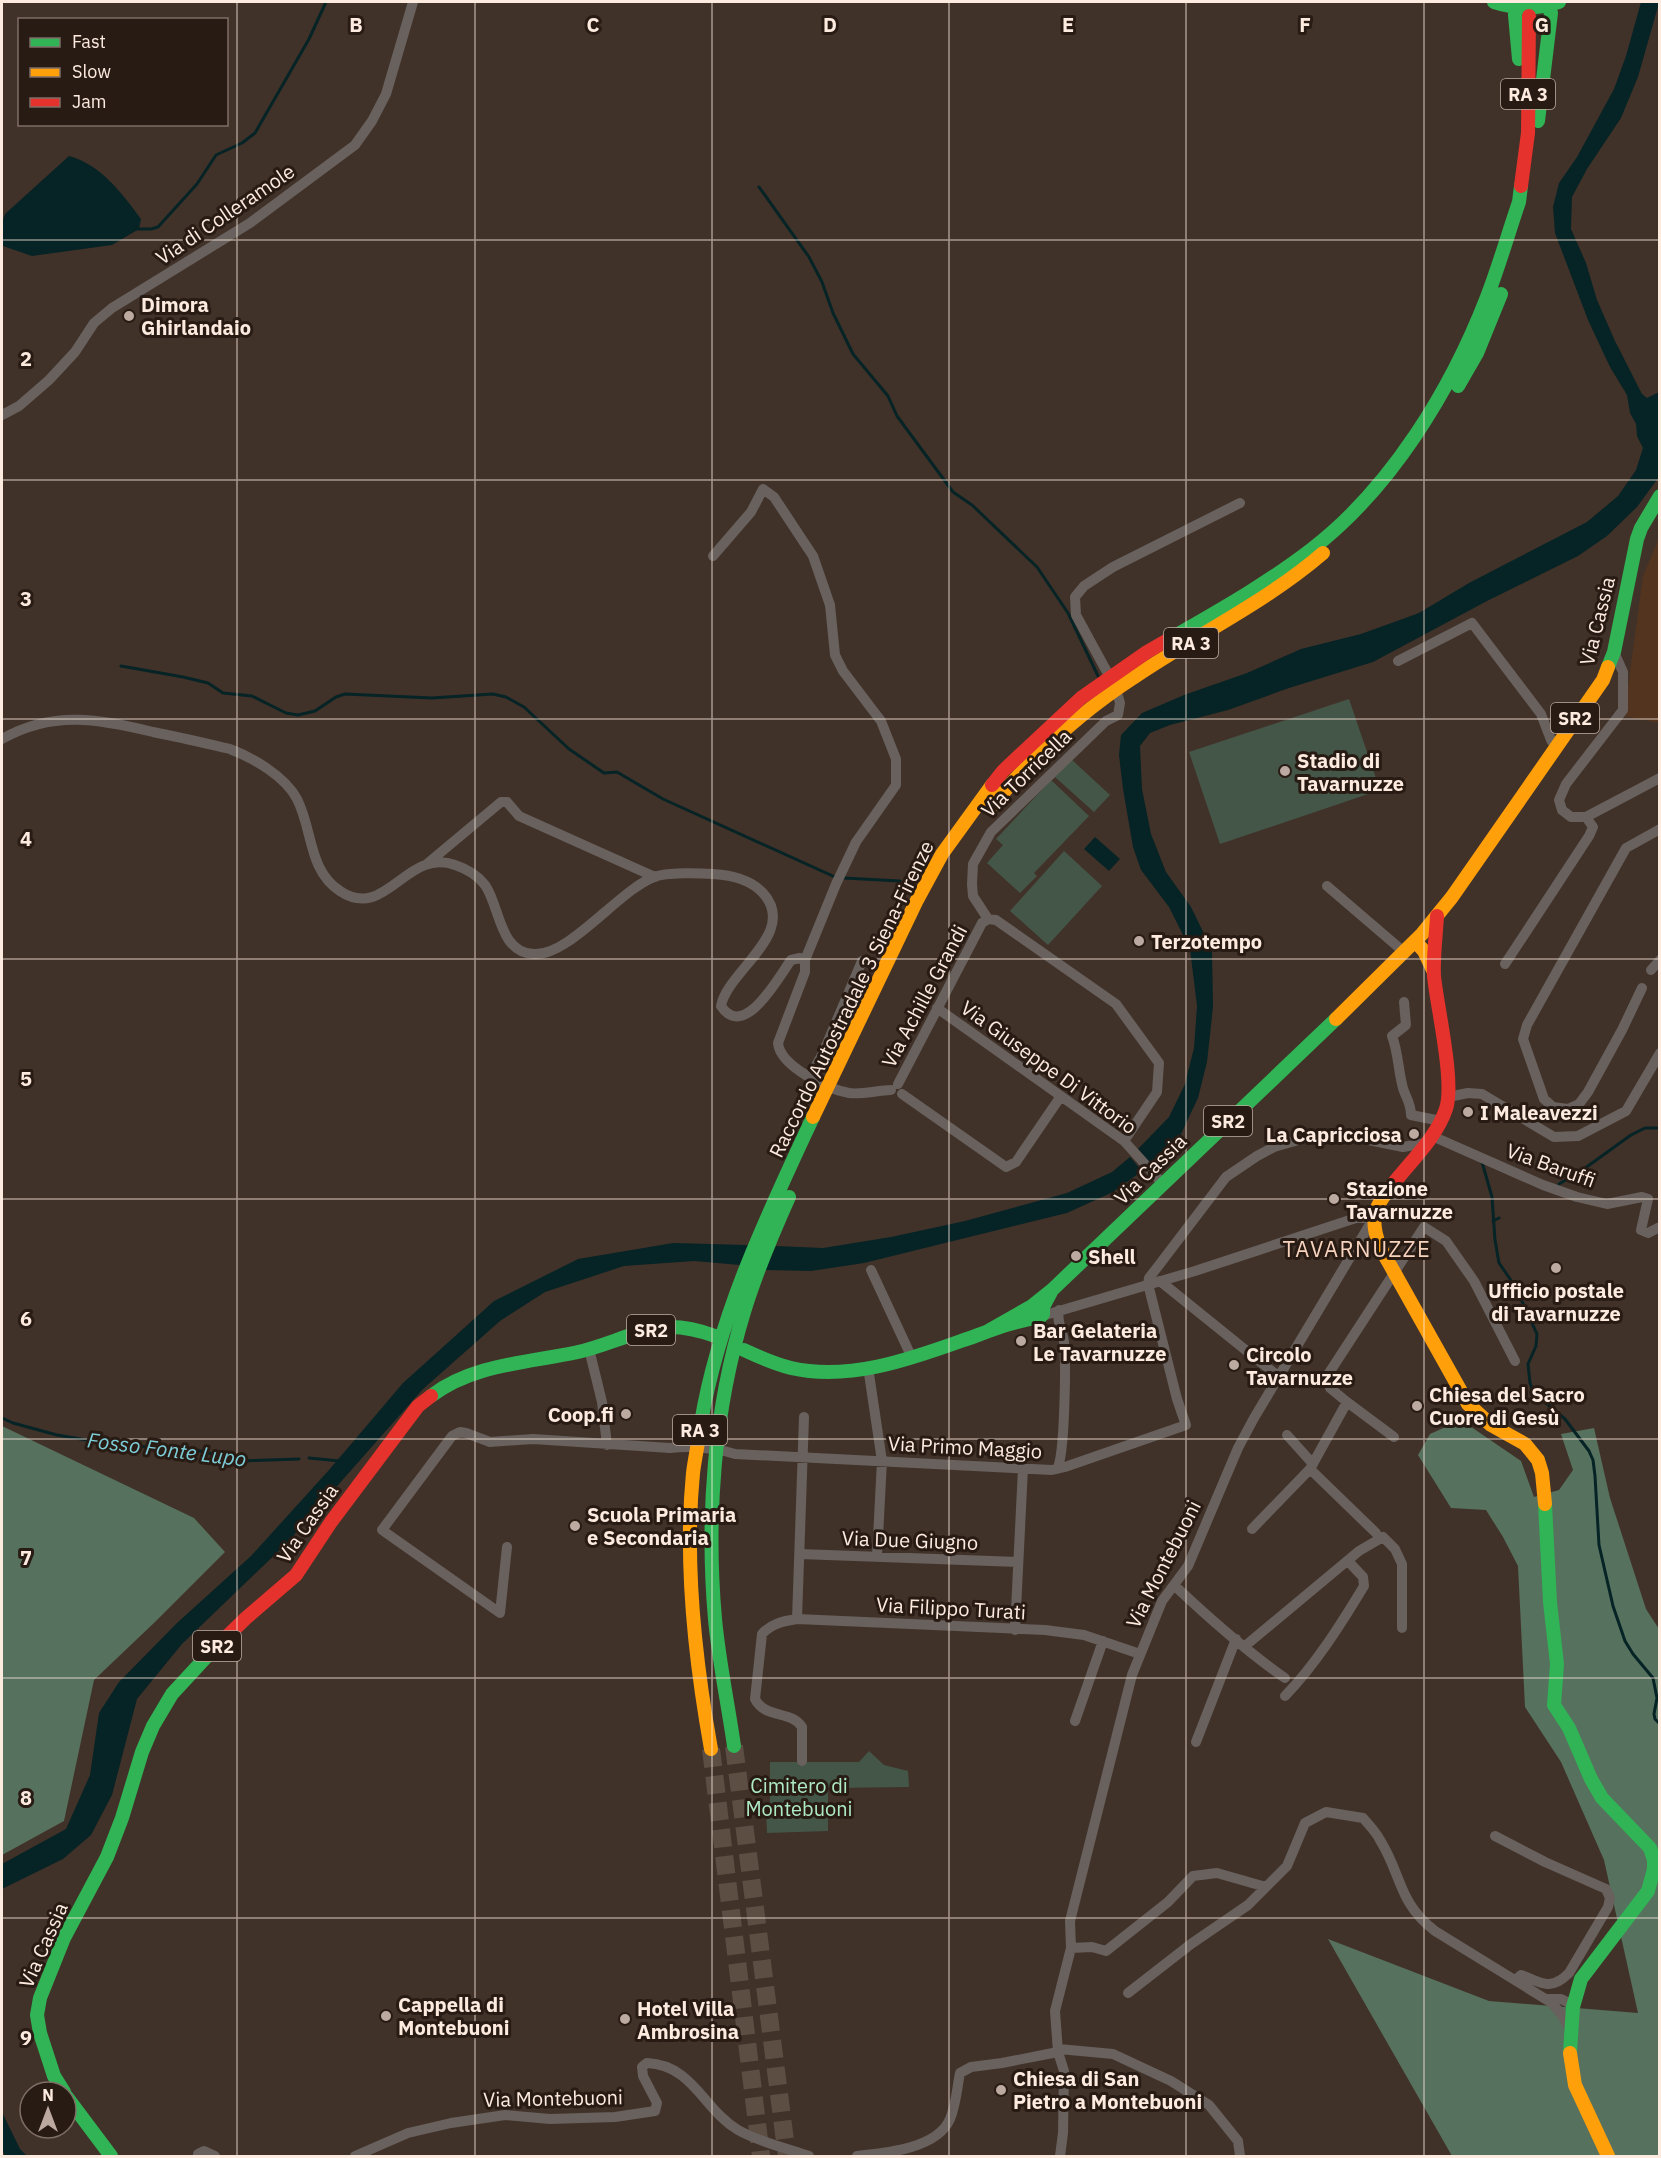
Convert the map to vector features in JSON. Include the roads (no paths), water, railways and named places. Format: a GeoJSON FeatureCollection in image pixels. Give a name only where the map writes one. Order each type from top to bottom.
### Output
{"type":"FeatureCollection","features":[{"type":"Feature","properties":{"kind":"main road"},"geometry":{"type":"LineString","coordinates":[[1496,2],[1513,7],[1532,8],[1550,5],[1555,7],[1538,121],[1524,172]]}},
{"type":"Feature","properties":{"kind":"main road"},"geometry":{"type":"LineString","coordinates":[[1515,15],[1522,93],[1524,172]]}},
{"type":"Feature","properties":{"kind":"main road","name":"Raccordo Autostradale 3 Siena-Firenze"},"geometry":{"type":"LineString","coordinates":[[711,1749],[699,1684],[690,1592],[693,1474],[699,1437],[714,1362],[724,1326],[838,1078],[951,859],[1014,778],[1090,707],[1155,663],[1259,603],[1304,571],[1348,531],[1407,465],[1455,392],[1491,320],[1513,259],[1518,234],[1519,202],[1528,133],[1529,16]]}},
{"type":"Feature","properties":{"kind":"main road","name":"Via Cassia"},"geometry":{"type":"LineString","coordinates":[[1037,1310],[1052,1290],[1404,952],[1437,916],[1603,680],[1614,652],[1637,539],[1659,496]]}},
{"type":"Feature","properties":{"kind":"main road"},"geometry":{"type":"LineString","coordinates":[[1437,916],[1434,973],[1448,1097]]}},
{"type":"Feature","properties":{"kind":"main road"},"geometry":{"type":"LineString","coordinates":[[1418,937],[1431,942],[1435,958]]}},
{"type":"Feature","properties":{"kind":"main road"},"geometry":{"type":"LineString","coordinates":[[1418,937],[1434,973]]}},
{"type":"Feature","properties":{"kind":"main road","name":"Via Montebuoni"},"geometry":{"type":"LineString","coordinates":[[1374,1218],[1379,1201],[1429,1140],[1441,1121],[1448,1097]]}},
{"type":"Feature","properties":{"kind":"main road"},"geometry":{"type":"LineString","coordinates":[[1374,1218],[1376,1238],[1393,1273],[1468,1404],[1491,1425],[1525,1444],[1538,1460],[1545,1496],[1550,1602],[1557,1664],[1554,1705],[1568,1726],[1590,1775],[1608,1805],[1647,1845],[1653,1856],[1654,1878],[1648,1891],[1577,1988],[1573,2005],[1571,2064],[1574,2079],[1608,2157]]}},
{"type":"Feature","properties":{"kind":"main road","name":"Raccordo Autostradale 3 Siena-Firenze"},"geometry":{"type":"LineString","coordinates":[[734,1746],[717,1628],[712,1535],[714,1470],[730,1365],[763,1240]]}},
{"type":"Feature","properties":{"kind":"main road"},"geometry":{"type":"LineString","coordinates":[[744,1350],[779,1365],[807,1371],[837,1371],[868,1367],[912,1358],[988,1331],[1037,1310]]}},
{"type":"Feature","properties":{"kind":"main road","name":"Via Cassia"},"geometry":{"type":"LineString","coordinates":[[56,2080],[42,2042],[37,2015],[40,1998],[64,1938],[107,1857],[146,1743],[172,1694],[213,1649],[296,1575],[331,1522],[418,1406],[430,1396],[467,1376],[494,1368],[567,1355],[658,1328],[693,1328],[715,1336]]}},
{"type":"Feature","properties":{"kind":"main road","name":"Via Cassia"},"geometry":{"type":"LineString","coordinates":[[78,2112],[111,2157]]}},
{"type":"Feature","properties":{"kind":"street","name":"Via di Colleramole"},"geometry":{"type":"LineString","coordinates":[[2,415],[19,406],[50,380],[75,352],[94,323],[112,308],[250,223],[356,145],[372,122],[386,94],[413,2]]}},
{"type":"Feature","properties":{"kind":"street"},"geometry":{"type":"LineString","coordinates":[[713,556],[732,531],[751,512],[763,489],[774,497],[813,556],[830,605],[835,655],[843,671],[881,721],[896,759],[896,785],[856,842],[805,960],[805,972],[778,1043],[781,1055],[809,1078],[849,1093],[897,1089],[1006,1167],[1016,1162],[1061,1096]]}},
{"type":"Feature","properties":{"kind":"street"},"geometry":{"type":"LineString","coordinates":[[1107,672],[1076,615],[1075,597],[1084,586],[1113,567],[1240,503]]}},
{"type":"Feature","properties":{"kind":"street"},"geometry":{"type":"LineString","coordinates":[[1398,661],[1472,623],[1541,714],[1556,747]]}},
{"type":"Feature","properties":{"kind":"street"},"geometry":{"type":"LineString","coordinates":[[1614,652],[1623,672],[1623,710],[1566,784],[1559,800],[1562,810],[1571,817],[1586,817],[1659,778]]}},
{"type":"Feature","properties":{"kind":"street","name":"Via Torricella"},"geometry":{"type":"LineString","coordinates":[[988,919],[974,897],[973,864],[992,832],[1106,721],[1118,715],[1120,703],[1118,696]]}},
{"type":"Feature","properties":{"kind":"street"},"geometry":{"type":"LineString","coordinates":[[2,739],[35,724],[59,720],[104,720],[247,755],[279,777],[297,798],[318,867],[340,891],[353,897],[365,898],[390,889],[416,868],[428,863],[501,802],[507,802],[519,816],[655,877]]}},
{"type":"Feature","properties":{"kind":"street"},"geometry":{"type":"LineString","coordinates":[[1505,964],[1589,836],[1593,827],[1586,817]]}},
{"type":"Feature","properties":{"kind":"street"},"geometry":{"type":"LineString","coordinates":[[1642,988],[1588,1092],[1579,1104],[1568,1109],[1553,1107],[1544,1099],[1523,1038],[1527,1025],[1626,848],[1659,828]]}},
{"type":"Feature","properties":{"kind":"street"},"geometry":{"type":"LineString","coordinates":[[428,863],[452,864],[475,874],[485,885],[502,930],[510,942],[518,949],[532,954],[546,953],[559,947],[621,897],[655,877],[698,873],[727,875],[744,880],[756,887],[768,901],[772,921],[768,935],[758,952],[722,996],[721,1005],[726,1014],[732,1017],[740,1017],[753,1010],[764,999],[791,960],[800,958],[805,960]]}},
{"type":"Feature","properties":{"kind":"street"},"geometry":{"type":"LineString","coordinates":[[1327,886],[1404,952]]}},
{"type":"Feature","properties":{"kind":"street","name":"Via Achille Grandi"},"geometry":{"type":"LineString","coordinates":[[897,1089],[982,923],[988,919],[996,920],[1116,1004],[1159,1063],[1157,1092],[1128,1145]]}},
{"type":"Feature","properties":{"kind":"street"},"geometry":{"type":"LineString","coordinates":[[1651,970],[1659,960]]}},
{"type":"Feature","properties":{"kind":"street"},"geometry":{"type":"LineString","coordinates":[[809,1078],[823,1053],[862,961]]}},
{"type":"Feature","properties":{"kind":"street"},"geometry":{"type":"LineString","coordinates":[[1404,1002],[1406,1025],[1392,1036],[1402,1086],[1411,1103],[1411,1115],[1441,1121]]}},
{"type":"Feature","properties":{"kind":"street","name":"Via Giuseppe Di Vittorio"},"geometry":{"type":"LineString","coordinates":[[937,1008],[1128,1145],[1163,1184]]}},
{"type":"Feature","properties":{"kind":"street"},"geometry":{"type":"LineString","coordinates":[[1448,1097],[1468,1093],[1482,1094],[1554,1137],[1578,1136],[1626,1111],[1659,1053]]}},
{"type":"Feature","properties":{"kind":"street"},"geometry":{"type":"LineString","coordinates":[[1148,1284],[1149,1278],[1226,1176],[1274,1147],[1326,1135],[1349,1136],[1403,1147],[1429,1140]]}},
{"type":"Feature","properties":{"kind":"street","name":"Via Baruffi"},"geometry":{"type":"LineString","coordinates":[[1429,1140],[1577,1197],[1607,1203],[1642,1197],[1648,1200],[1641,1230],[1648,1233],[1659,1227]]}},
{"type":"Feature","properties":{"kind":"street"},"geometry":{"type":"LineString","coordinates":[[1403,1147],[1408,1155],[1407,1168]]}},
{"type":"Feature","properties":{"kind":"street"},"geometry":{"type":"LineString","coordinates":[[1037,1310],[1063,1309],[1195,1271],[1356,1218],[1374,1218]]}},
{"type":"Feature","properties":{"kind":"street","name":"Via Montebuoni"},"geometry":{"type":"LineString","coordinates":[[1060,2157],[1063,2133],[1064,2071],[1056,2031],[1055,2011],[1071,1948],[1070,1921],[1132,1675],[1162,1601],[1188,1566],[1238,1448],[1374,1218]]}},
{"type":"Feature","properties":{"kind":"street"},"geometry":{"type":"LineString","coordinates":[[1394,1437],[1330,1388],[1329,1373],[1424,1227],[1446,1241],[1474,1281],[1515,1361]]}},
{"type":"Feature","properties":{"kind":"street"},"geometry":{"type":"LineString","coordinates":[[871,1270],[912,1358]]}},
{"type":"Feature","properties":{"kind":"street"},"geometry":{"type":"LineString","coordinates":[[1160,1281],[1279,1377]]}},
{"type":"Feature","properties":{"kind":"street","name":"Via Primo Maggio"},"geometry":{"type":"LineString","coordinates":[[507,1547],[500,1613],[382,1530],[452,1436],[460,1432],[490,1442],[533,1439],[680,1447],[726,1451],[735,1454],[802,1458],[1057,1469],[1186,1425],[1177,1399],[1148,1284]]}},
{"type":"Feature","properties":{"kind":"street"},"geometry":{"type":"LineString","coordinates":[[1057,1469],[1062,1452],[1064,1359],[1064,1341],[1058,1317],[1063,1309]]}},
{"type":"Feature","properties":{"kind":"street"},"geometry":{"type":"LineString","coordinates":[[589,1349],[602,1402],[607,1444]]}},
{"type":"Feature","properties":{"kind":"street"},"geometry":{"type":"LineString","coordinates":[[868,1367],[882,1461],[877,1556]]}},
{"type":"Feature","properties":{"kind":"street"},"geometry":{"type":"LineString","coordinates":[[1252,1528],[1311,1467],[1347,1402]]}},
{"type":"Feature","properties":{"kind":"street"},"geometry":{"type":"LineString","coordinates":[[802,1761],[800,1723],[795,1719],[766,1712],[755,1699],[762,1634],[767,1628],[776,1624],[796,1619],[804,1417]]}},
{"type":"Feature","properties":{"kind":"street"},"geometry":{"type":"LineString","coordinates":[[1287,1435],[1311,1467],[1376,1533]]}},
{"type":"Feature","properties":{"kind":"street"},"geometry":{"type":"LineString","coordinates":[[1015,1630],[1023,1468]]}},
{"type":"Feature","properties":{"kind":"street"},"geometry":{"type":"LineString","coordinates":[[1196,1742],[1241,1642],[1383,1537],[1395,1549],[1402,1564],[1402,1628]]}},
{"type":"Feature","properties":{"kind":"street","name":"Via Due Giugno"},"geometry":{"type":"LineString","coordinates":[[800,1554],[1018,1562]]}},
{"type":"Feature","properties":{"kind":"street"},"geometry":{"type":"LineString","coordinates":[[1286,1696],[1320,1654],[1364,1586],[1363,1577],[1348,1561]]}},
{"type":"Feature","properties":{"kind":"street"},"geometry":{"type":"LineString","coordinates":[[1175,1586],[1208,1617],[1241,1642],[1263,1663],[1285,1678]]}},
{"type":"Feature","properties":{"kind":"street","name":"Via Filippo Turati"},"geometry":{"type":"LineString","coordinates":[[796,1619],[1069,1632],[1140,1654]]}},
{"type":"Feature","properties":{"kind":"street"},"geometry":{"type":"LineString","coordinates":[[1075,1720],[1103,1641]]}},
{"type":"Feature","properties":{"kind":"street"},"geometry":{"type":"LineString","coordinates":[[1128,1993],[1191,1944],[1248,1905],[1287,1866],[1305,1823],[1326,1812],[1363,1818],[1381,1841],[1404,1894],[1421,1921],[1551,2000],[1573,2005]]}},
{"type":"Feature","properties":{"kind":"street"},"geometry":{"type":"LineString","coordinates":[[1495,1836],[1545,1862],[1606,1889],[1610,1898],[1608,1907],[1569,1973],[1563,1979],[1548,1985],[1540,1984],[1521,1975],[1515,1980]]}},
{"type":"Feature","properties":{"kind":"street"},"geometry":{"type":"LineString","coordinates":[[1071,1948],[1092,1947],[1106,1951],[1168,1902],[1193,1876],[1217,1873],[1266,1887]]}},
{"type":"Feature","properties":{"kind":"street"},"geometry":{"type":"LineString","coordinates":[[1591,1935],[1607,1944]]}},
{"type":"Feature","properties":{"kind":"street"},"geometry":{"type":"LineString","coordinates":[[1551,2000],[1577,1988]]}},
{"type":"Feature","properties":{"kind":"street"},"geometry":{"type":"LineString","coordinates":[[1551,2000],[1571,2032]]}},
{"type":"Feature","properties":{"kind":"street"},"geometry":{"type":"LineString","coordinates":[[857,2157],[893,2151],[930,2140],[949,2122],[960,2073],[971,2067],[1002,2063],[1059,2050],[1113,2054],[1171,2081],[1209,2105],[1238,2141],[1240,2157]]}},
{"type":"Feature","properties":{"kind":"street","name":"Via Montebuoni"},"geometry":{"type":"LineString","coordinates":[[355,2157],[408,2133],[451,2122],[505,2115],[550,2119],[615,2117],[655,2111],[657,2103],[643,2076],[642,2067],[646,2063],[656,2063],[680,2073],[704,2096],[722,2119],[740,2131],[809,2157]]}},
{"type":"Feature","properties":{"kind":"street"},"geometry":{"type":"LineString","coordinates":[[198,2157],[198,2154],[204,2151],[215,2157]]}},
{"type":"Feature","properties":{"kind":"water"},"geometry":{"type":"Polygon","coordinates":[[[1641,2],[1659,3],[1638,77],[1621,118],[1587,169],[1572,197],[1571,229],[1586,263],[1597,300],[1642,394],[1647,398],[1659,392],[1659,477],[1637,507],[1607,536],[1578,556],[1487,601],[1373,662],[1228,710],[1170,725],[1150,733],[1140,746],[1142,789],[1151,834],[1166,872],[1191,907],[1212,950],[1213,1007],[1207,1062],[1198,1098],[1180,1136],[1150,1163],[1138,1149],[1169,1117],[1185,1084],[1194,1048],[1197,1006],[1190,949],[1169,907],[1141,870],[1133,847],[1119,755],[1121,735],[1142,713],[1184,695],[1247,673],[1301,649],[1361,634],[1419,613],[1469,583],[1587,522],[1618,496],[1636,470],[1643,448],[1630,413],[1627,395],[1610,367],[1588,320],[1555,233],[1553,207],[1559,183],[1577,157],[1614,89],[1641,2]]]}},
{"type":"Feature","properties":{"kind":"water"},"geometry":{"type":"Polygon","coordinates":[[[69,156],[91,166],[110,181],[141,219],[139,229],[112,245],[32,256],[3,246],[2,223],[5,214],[69,156]]]}},
{"type":"Feature","properties":{"kind":"water"},"geometry":{"type":"Polygon","coordinates":[[[1095,837],[1120,859],[1109,871],[1084,849],[1095,837]]]}},
{"type":"Feature","properties":{"kind":"water"},"geometry":{"type":"Polygon","coordinates":[[[1130,1157],[1142,1171],[1113,1192],[1067,1213],[864,1263],[811,1271],[765,1270],[776,1246],[823,1248],[891,1237],[965,1221],[1067,1193],[1112,1172],[1130,1157]]]}},
{"type":"Feature","properties":{"kind":"water"},"geometry":{"type":"Polygon","coordinates":[[[673,1243],[748,1245],[740,1265],[694,1261],[624,1266],[545,1292],[500,1321],[422,1390],[286,1544],[182,1644],[137,1699],[112,1795],[91,1835],[63,1859],[2,1889],[2,1864],[66,1829],[90,1775],[99,1713],[119,1682],[177,1623],[251,1556],[329,1470],[403,1383],[494,1301],[578,1259],[673,1243]]]}},
{"type":"Feature","properties":{"kind":"water"},"geometry":{"type":"Polygon","coordinates":[[[2,2112],[20,2149],[27,2156],[5,2156],[2,2149],[2,2112]]]}},
{"type":"Feature","properties":{"kind":"waterway"},"geometry":{"type":"LineString","coordinates":[[136,229],[158,227],[197,184],[216,155],[242,143],[255,133],[309,39],[326,2]]}},
{"type":"Feature","properties":{"kind":"waterway"},"geometry":{"type":"LineString","coordinates":[[759,187],[809,257],[853,354],[888,396],[897,416],[953,492],[972,505],[1037,567],[1068,613],[1098,676]]}},
{"type":"Feature","properties":{"kind":"waterway"},"geometry":{"type":"LineString","coordinates":[[121,666],[208,683],[223,693],[252,696],[286,713],[298,715],[315,711],[336,697],[345,694],[432,698],[493,694],[506,697],[524,707],[569,749],[604,773],[617,772],[663,799],[835,877]]}},
{"type":"Feature","properties":{"kind":"waterway"},"geometry":{"type":"LineString","coordinates":[[844,878],[900,881]]}},
{"type":"Feature","properties":{"kind":"waterway"},"geometry":{"type":"LineString","coordinates":[[1559,1184],[1631,1135],[1645,1128],[1660,1128]]}},
{"type":"Feature","properties":{"kind":"waterway"},"geometry":{"type":"LineString","coordinates":[[1482,1162],[1492,1197],[1499,1263],[1515,1286],[1537,1334],[1536,1346],[1528,1364],[1530,1383],[1534,1393],[1565,1419],[1593,1460],[1599,1545],[1613,1606],[1625,1641],[1653,1678],[1657,1698],[1654,1714],[1660,1724]]}},
{"type":"Feature","properties":{"kind":"waterway"},"geometry":{"type":"LineString","coordinates":[[1493,1221],[1499,1218]]}},
{"type":"Feature","properties":{"kind":"waterway","name":"Fosso Fonte Lupo"},"geometry":{"type":"LineString","coordinates":[[2,1418],[57,1435],[123,1446],[188,1448],[240,1461],[299,1459]]}},
{"type":"Feature","properties":{"kind":"waterway","name":"Fosso Fonte Lupo"},"geometry":{"type":"LineString","coordinates":[[309,1458],[340,1461]]}},
{"type":"Feature","properties":{"kind":"tunnel"},"geometry":{"type":"LineString","coordinates":[[734,1746],[787,2156]]}},
{"type":"Feature","properties":{"kind":"tunnel"},"geometry":{"type":"LineString","coordinates":[[711,1749],[761,2156]]}},
{"type":"Feature","properties":{"kind":"place","name":"Dimora Ghirlandaio"},"geometry":{"type":"Point","coordinates":[129,316]}},
{"type":"Feature","properties":{"kind":"place","name":"Stadio di Tavarnuzze"},"geometry":{"type":"Point","coordinates":[1285,771]}},
{"type":"Feature","properties":{"kind":"place","name":"Terzotempo"},"geometry":{"type":"Point","coordinates":[1139,941]}},
{"type":"Feature","properties":{"kind":"place","name":"I Maleavezzi"},"geometry":{"type":"Point","coordinates":[1468,1112]}},
{"type":"Feature","properties":{"kind":"place","name":"La Capricciosa"},"geometry":{"type":"Point","coordinates":[1414,1134]}},
{"type":"Feature","properties":{"kind":"place","name":"Stazione Tavarnuzze"},"geometry":{"type":"Point","coordinates":[1334,1199]}},
{"type":"Feature","properties":{"kind":"place","name":"Shell"},"geometry":{"type":"Point","coordinates":[1076,1256]}},
{"type":"Feature","properties":{"kind":"place","name":"Ufficio postale di Tavarnuzze"},"geometry":{"type":"Point","coordinates":[1556,1268]}},
{"type":"Feature","properties":{"kind":"place","name":"Bar Gelateria Le Tavarnuzze"},"geometry":{"type":"Point","coordinates":[1021,1341]}},
{"type":"Feature","properties":{"kind":"place","name":"Circolo Tavarnuzze"},"geometry":{"type":"Point","coordinates":[1234,1365]}},
{"type":"Feature","properties":{"kind":"place","name":"Chiesa del Sacro Cuore di Gesù"},"geometry":{"type":"Point","coordinates":[1417,1406]}},
{"type":"Feature","properties":{"kind":"place","name":"Coop.fi"},"geometry":{"type":"Point","coordinates":[626,1414]}},
{"type":"Feature","properties":{"kind":"place","name":"Scuola Primaria e Secondaria"},"geometry":{"type":"Point","coordinates":[575,1526]}},
{"type":"Feature","properties":{"kind":"place","name":"Cappella di Montebuoni"},"geometry":{"type":"Point","coordinates":[386,2016]}},
{"type":"Feature","properties":{"kind":"place","name":"Hotel Villa Ambrosina"},"geometry":{"type":"Point","coordinates":[625,2019]}},
{"type":"Feature","properties":{"kind":"place","name":"Chiesa di San Pietro a Montebuoni"},"geometry":{"type":"Point","coordinates":[1001,2090]}},
{"type":"Feature","properties":{"kind":"district","name":"TAVARNUZZE"},"geometry":{"type":"Point","coordinates":[1357,1248]}},
{"type":"Feature","properties":{"kind":"park label","name":"Cimitero di Montebuoni"},"geometry":{"type":"Point","coordinates":[799,1796]}}]}
